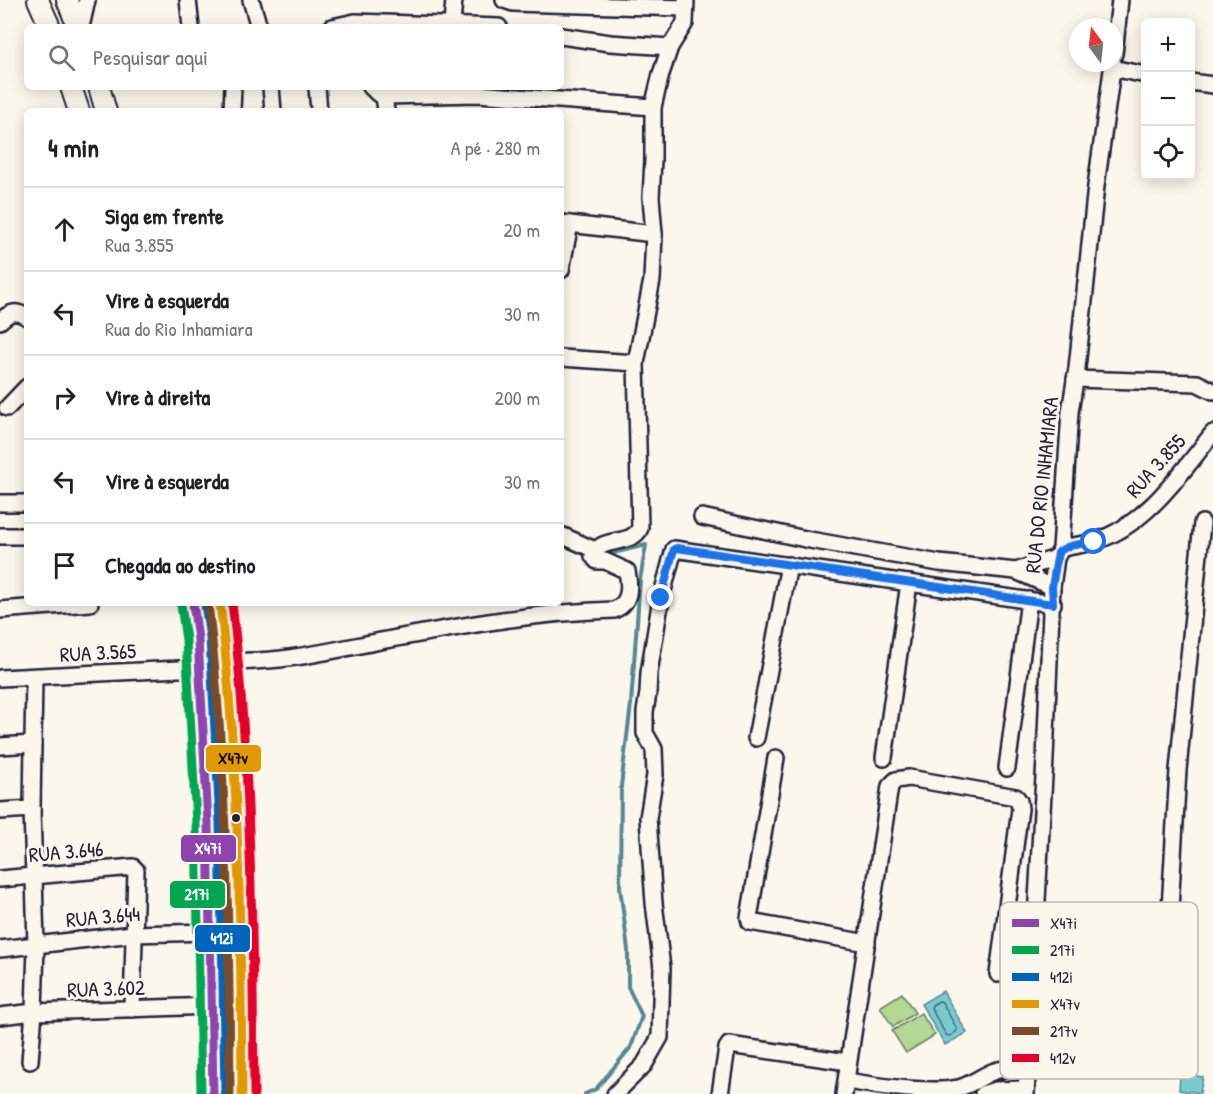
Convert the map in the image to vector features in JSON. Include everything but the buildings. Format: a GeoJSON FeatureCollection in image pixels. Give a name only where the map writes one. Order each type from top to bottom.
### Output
{"type":"FeatureCollection","features":[{"type":"Feature","properties":{"kind":"main road"},"geometry":{"type":"LineString","coordinates":[[38,0],[49,24]]}},
{"type":"Feature","properties":{"kind":"main road"},"geometry":{"type":"LineString","coordinates":[[68,0],[78,24]]}},
{"type":"Feature","properties":{"kind":"main road"},"geometry":{"type":"LineString","coordinates":[[72,90],[78,108]]}},
{"type":"Feature","properties":{"kind":"main road"},"geometry":{"type":"LineString","coordinates":[[100,90],[105,108]]}},
{"type":"Feature","properties":{"kind":"main road"},"geometry":{"type":"LineString","coordinates":[[193,606],[198,639],[208,822],[213,1094]]}},
{"type":"Feature","properties":{"kind":"main road"},"geometry":{"type":"LineString","coordinates":[[220,606],[226,661],[235,818],[242,1094]]}},
{"type":"Feature","properties":{"kind":"main road"},"geometry":{"type":"LineString","coordinates":[[198,639],[224,635]]}},
{"type":"Feature","properties":{"kind":"street"},"geometry":{"type":"LineString","coordinates":[[80,24],[87,0]]}},
{"type":"Feature","properties":{"kind":"street"},"geometry":{"type":"LineString","coordinates":[[188,0],[191,24]]}},
{"type":"Feature","properties":{"kind":"street"},"geometry":{"type":"LineString","coordinates":[[251,0],[257,24]]}},
{"type":"Feature","properties":{"kind":"street"},"geometry":{"type":"LineString","coordinates":[[452,24],[454,0]]}},
{"type":"Feature","properties":{"kind":"street"},"geometry":{"type":"LineString","coordinates":[[226,661],[250,662],[308,655],[477,623],[614,610],[623,606],[627,599],[630,583],[627,571],[605,561],[597,561],[593,556],[595,550],[608,542],[633,536],[640,528],[636,363],[652,280],[653,107],[670,47],[685,23],[685,4],[513,3],[504,0]]}},
{"type":"Feature","properties":{"kind":"street","name":"RUA DO RIO INHAMIARA"},"geometry":{"type":"LineString","coordinates":[[1118,18],[1120,0]]}},
{"type":"Feature","properties":{"kind":"street"},"geometry":{"type":"LineString","coordinates":[[564,36],[610,43],[670,47]]}},
{"type":"Feature","properties":{"kind":"street"},"geometry":{"type":"LineString","coordinates":[[1123,66],[1141,73]]}},
{"type":"Feature","properties":{"kind":"street","name":"RUA DO RIO INHAMIARA"},"geometry":{"type":"LineString","coordinates":[[1037,902],[1052,587],[1059,554],[1070,412],[1112,72]]}},
{"type":"Feature","properties":{"kind":"street"},"geometry":{"type":"LineString","coordinates":[[1195,83],[1213,85]]}},
{"type":"Feature","properties":{"kind":"street"},"geometry":{"type":"LineString","coordinates":[[232,108],[233,90]]}},
{"type":"Feature","properties":{"kind":"street"},"geometry":{"type":"LineString","coordinates":[[271,90],[273,108]]}},
{"type":"Feature","properties":{"kind":"street"},"geometry":{"type":"LineString","coordinates":[[317,90],[319,108]]}},
{"type":"Feature","properties":{"kind":"street"},"geometry":{"type":"LineString","coordinates":[[380,98],[499,95],[653,107]]}},
{"type":"Feature","properties":{"kind":"street"},"geometry":{"type":"LineString","coordinates":[[565,224],[654,234]]}},
{"type":"Feature","properties":{"kind":"street"},"geometry":{"type":"LineString","coordinates":[[4,317],[18,312],[24,315]]}},
{"type":"Feature","properties":{"kind":"street"},"geometry":{"type":"LineString","coordinates":[[564,358],[636,363]]}},
{"type":"Feature","properties":{"kind":"street"},"geometry":{"type":"LineString","coordinates":[[1074,380],[1197,383],[1213,391]]}},
{"type":"Feature","properties":{"kind":"street"},"geometry":{"type":"LineString","coordinates":[[7,408],[24,390]]}},
{"type":"Feature","properties":{"kind":"street","name":"RUA 3.855"},"geometry":{"type":"LineString","coordinates":[[1016,571],[1118,531],[1164,494],[1213,433]]}},
{"type":"Feature","properties":{"kind":"street"},"geometry":{"type":"LineString","coordinates":[[0,502],[24,503]]}},
{"type":"Feature","properties":{"kind":"street"},"geometry":{"type":"LineString","coordinates":[[702,517],[810,540],[939,563],[1016,571],[1052,587]]}},
{"type":"Feature","properties":{"kind":"street"},"geometry":{"type":"LineString","coordinates":[[1170,902],[1178,770],[1202,523]]}},
{"type":"Feature","properties":{"kind":"street"},"geometry":{"type":"LineString","coordinates":[[0,536],[24,536]]}},
{"type":"Feature","properties":{"kind":"street"},"geometry":{"type":"LineString","coordinates":[[564,536],[595,550]]}},
{"type":"Feature","properties":{"kind":"street"},"geometry":{"type":"LineString","coordinates":[[615,1094],[644,1065],[660,1037],[662,968],[654,903],[648,818],[656,775],[654,749],[645,732],[645,712],[661,598],[674,549],[1053,604]]}},
{"type":"Feature","properties":{"kind":"street"},"geometry":{"type":"LineString","coordinates":[[756,738],[789,565]]}},
{"type":"Feature","properties":{"kind":"street"},"geometry":{"type":"LineString","coordinates":[[884,758],[909,583]]}},
{"type":"Feature","properties":{"kind":"street"},"geometry":{"type":"LineString","coordinates":[[1007,768],[1029,600]]}},
{"type":"Feature","properties":{"kind":"street"},"geometry":{"type":"LineString","coordinates":[[0,610],[24,606]]}},
{"type":"Feature","properties":{"kind":"street","name":"RUA 3.565"},"geometry":{"type":"LineString","coordinates":[[0,678],[199,668]]}},
{"type":"Feature","properties":{"kind":"street"},"geometry":{"type":"LineString","coordinates":[[30,1061],[36,945],[32,809],[33,678]]}},
{"type":"Feature","properties":{"kind":"street"},"geometry":{"type":"LineString","coordinates":[[0,746],[33,744]]}},
{"type":"Feature","properties":{"kind":"street"},"geometry":{"type":"LineString","coordinates":[[776,758],[750,922],[867,943]]}},
{"type":"Feature","properties":{"kind":"street"},"geometry":{"type":"LineString","coordinates":[[1000,1069],[957,1089],[845,1091],[890,786],[896,780],[909,778],[1016,797],[1020,809],[1008,902]]}},
{"type":"Feature","properties":{"kind":"street"},"geometry":{"type":"LineString","coordinates":[[0,811],[32,809]]}},
{"type":"Feature","properties":{"kind":"street","name":"RUA 3.646"},"geometry":{"type":"LineString","coordinates":[[0,879],[133,867],[136,870],[133,934]]}},
{"type":"Feature","properties":{"kind":"street","name":"RUA 3.644"},"geometry":{"type":"LineString","coordinates":[[0,949],[133,934],[210,932]]}},
{"type":"Feature","properties":{"kind":"street"},"geometry":{"type":"LineString","coordinates":[[132,1010],[133,934]]}},
{"type":"Feature","properties":{"kind":"street"},"geometry":{"type":"LineString","coordinates":[[998,974],[1000,959]]}},
{"type":"Feature","properties":{"kind":"street","name":"RUA 3.602"},"geometry":{"type":"LineString","coordinates":[[0,1016],[34,1012],[213,1006]]}},
{"type":"Feature","properties":{"kind":"street"},"geometry":{"type":"LineString","coordinates":[[720,1094],[729,1046],[848,1062]]}},
{"type":"Feature","properties":{"kind":"street"},"geometry":{"type":"LineString","coordinates":[[982,1094],[996,1090],[1026,1092]]}},
{"type":"Feature","properties":{"kind":"green space"},"geometry":{"type":"Polygon","coordinates":[[[207,640],[215,641],[217,645],[227,822],[237,1094],[219,1094],[207,640]]]}},
{"type":"Feature","properties":{"kind":"green space"},"geometry":{"type":"Polygon","coordinates":[[[902,993],[915,1013],[893,1027],[880,1007],[902,993]]]}},
{"type":"Feature","properties":{"kind":"green space"},"geometry":{"type":"Polygon","coordinates":[[[921,1013],[935,1035],[906,1053],[892,1031],[921,1013]]]}},
{"type":"Feature","properties":{"kind":"water"},"geometry":{"type":"Polygon","coordinates":[[[943,991],[967,1033],[945,1045],[921,1004],[943,991]]]}},
{"type":"Feature","properties":{"kind":"water"},"geometry":{"type":"Polygon","coordinates":[[[1203,1077],[1200,1093],[1179,1090],[1180,1079],[1203,1077]]]}},
{"type":"Feature","properties":{"kind":"waterway"},"geometry":{"type":"LineString","coordinates":[[585,1094],[596,1089],[631,1047],[642,1016],[628,987],[628,950],[620,887],[621,786],[631,704],[640,580],[646,545],[605,555]]}},
{"type":"Feature","properties":{"kind":"transit line","name":"217i"},"geometry":{"type":"LineString","coordinates":[[181,606],[186,640],[196,823],[201,1094]]}},
{"type":"Feature","properties":{"kind":"transit line","name":"X47i"},"geometry":{"type":"LineString","coordinates":[[193,606],[198,639],[208,823],[213,1094]]}},
{"type":"Feature","properties":{"kind":"transit line","name":"412i"},"geometry":{"type":"LineString","coordinates":[[205,606],[210,638],[220,822],[225,1094]]}},
{"type":"Feature","properties":{"kind":"transit line","name":"217v"},"geometry":{"type":"LineString","coordinates":[[208,606],[223,787],[228,910],[230,1094]]}},
{"type":"Feature","properties":{"kind":"transit line","name":"X47v"},"geometry":{"type":"LineString","coordinates":[[220,606],[235,786],[240,910],[242,1094]]}},
{"type":"Feature","properties":{"kind":"transit line","name":"412v"},"geometry":{"type":"LineString","coordinates":[[232,606],[247,786],[252,910],[254,1094]]}},
{"type":"Feature","properties":{"kind":"route"},"geometry":{"type":"LineString","coordinates":[[661,598],[674,549],[677,548],[1053,604],[1052,587],[1058,553],[1061,549],[1070,546],[1094,542]]}}]}
